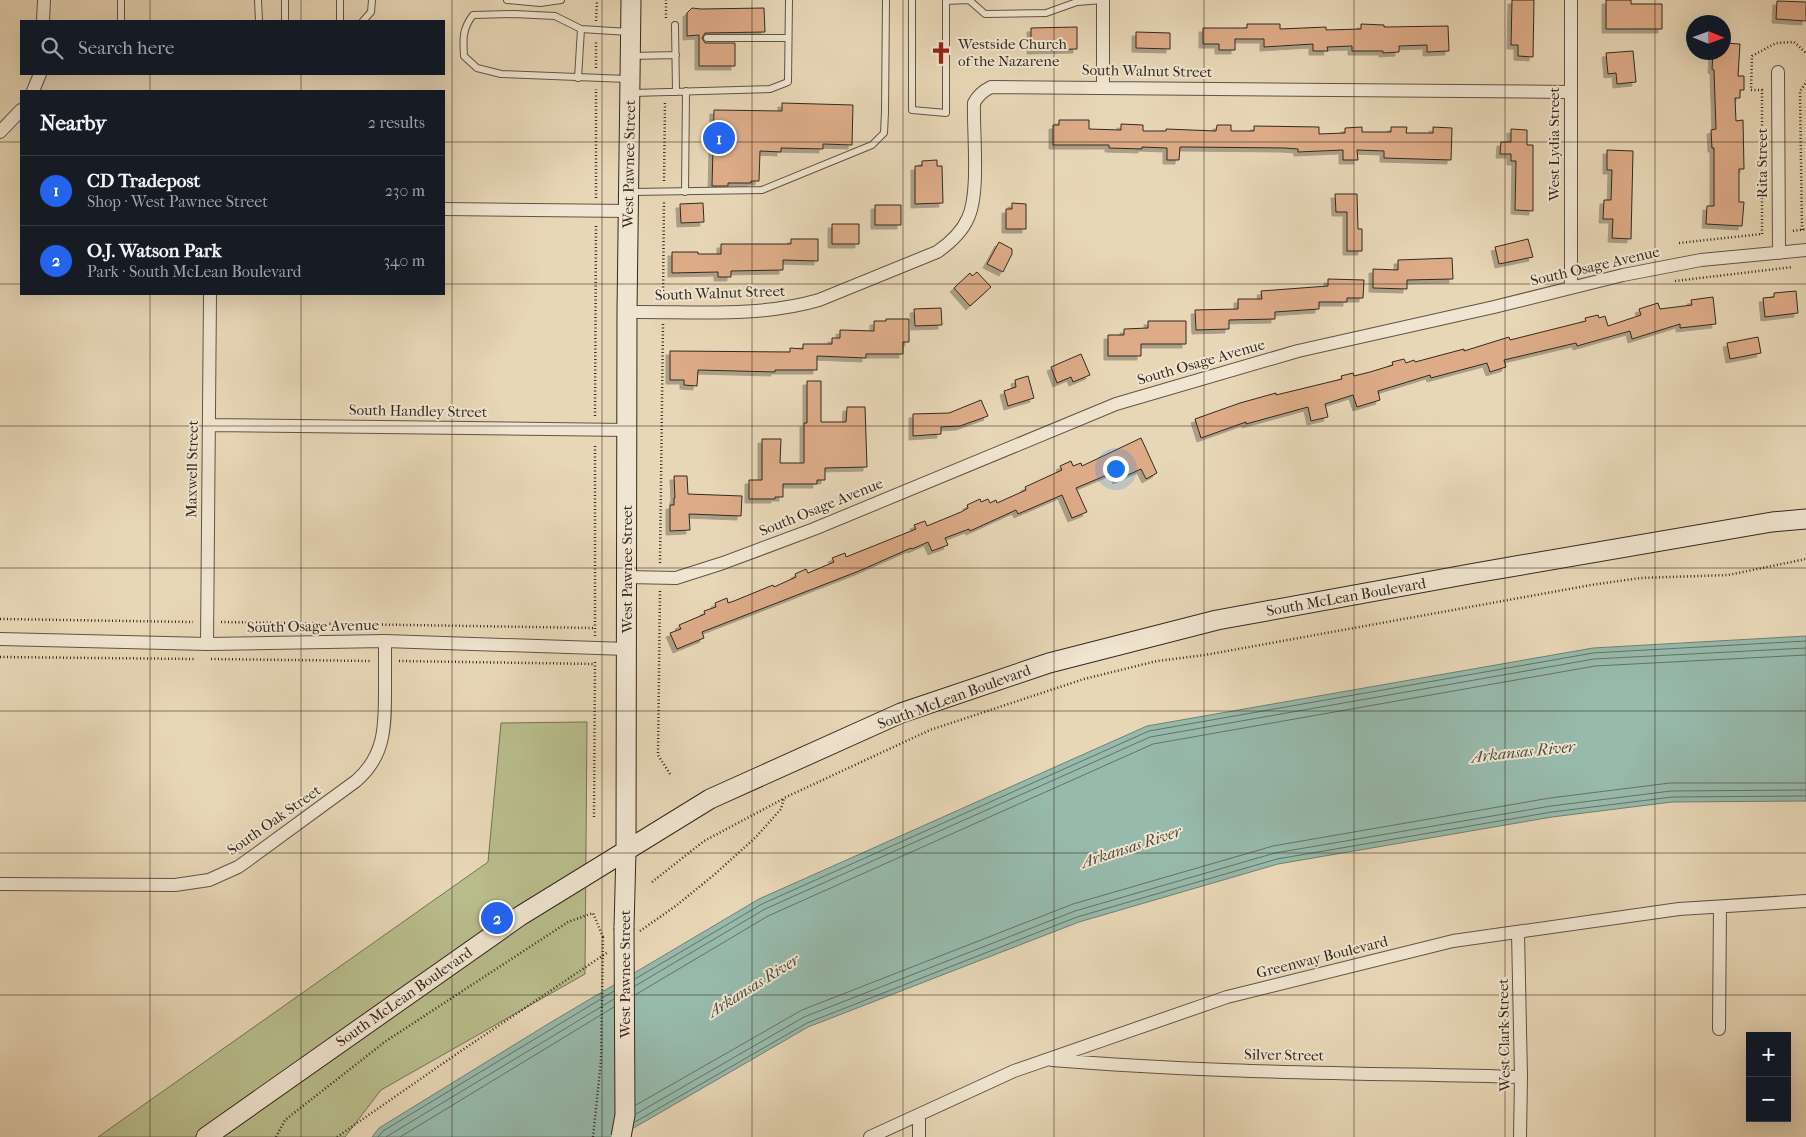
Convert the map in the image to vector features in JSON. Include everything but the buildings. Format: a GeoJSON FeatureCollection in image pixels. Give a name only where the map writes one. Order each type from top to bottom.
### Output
{"type":"FeatureCollection","features":[{"type":"Feature","properties":{"kind":"main road","name":"West Pawnee Street"},"geometry":{"type":"LineString","coordinates":[[621,1137],[625,1105],[630,930],[626,851],[627,312],[631,0]]}},
{"type":"Feature","properties":{"kind":"main road","name":"South McLean Boulevard"},"geometry":{"type":"LineString","coordinates":[[206,1137],[520,916],[710,799],[901,713],[1049,663],[1217,620],[1772,522],[1806,519]]}},
{"type":"Feature","properties":{"kind":"street"},"geometry":{"type":"LineString","coordinates":[[44,0],[44,20]]}},
{"type":"Feature","properties":{"kind":"street"},"geometry":{"type":"LineString","coordinates":[[1103,87],[1104,0]]}},
{"type":"Feature","properties":{"kind":"street","name":"West Lydia Street"},"geometry":{"type":"LineString","coordinates":[[1571,0],[1571,288]]}},
{"type":"Feature","properties":{"kind":"street","name":"Rita Street"},"geometry":{"type":"LineString","coordinates":[[1778,72],[1779,253]]}},
{"type":"Feature","properties":{"kind":"street"},"geometry":{"type":"LineString","coordinates":[[33,90],[40,75]]}},
{"type":"Feature","properties":{"kind":"street","name":"South Walnut Street"},"geometry":{"type":"LineString","coordinates":[[627,312],[767,311],[802,305],[819,300],[937,252],[947,245],[963,228],[973,205],[974,104],[977,97],[983,91],[991,87],[1570,92]]}},
{"type":"Feature","properties":{"kind":"street"},"geometry":{"type":"LineString","coordinates":[[0,132],[20,111]]}},
{"type":"Feature","properties":{"kind":"street"},"geometry":{"type":"LineString","coordinates":[[445,209],[629,211]]}},
{"type":"Feature","properties":{"kind":"street","name":"South Osage Avenue"},"geometry":{"type":"LineString","coordinates":[[627,577],[676,578],[723,563],[814,529],[1116,404],[1298,351],[1623,275],[1701,260],[1806,250]]}},
{"type":"Feature","properties":{"kind":"street","name":"Maxwell Street"},"geometry":{"type":"LineString","coordinates":[[206,644],[210,295]]}},
{"type":"Feature","properties":{"kind":"street","name":"South Handley Street"},"geometry":{"type":"LineString","coordinates":[[209,425],[627,430]]}},
{"type":"Feature","properties":{"kind":"street","name":"South Osage Avenue"},"geometry":{"type":"LineString","coordinates":[[0,638],[206,644],[385,641],[627,649]]}},
{"type":"Feature","properties":{"kind":"street","name":"South Oak Street"},"geometry":{"type":"LineString","coordinates":[[0,884],[175,885],[209,880],[238,867],[367,771],[378,751],[384,730],[385,641]]}},
{"type":"Feature","properties":{"kind":"street","name":"Greenway Boulevard"},"geometry":{"type":"LineString","coordinates":[[870,1137],[1014,1071],[1227,997],[1453,941],[1679,909],[1806,901]]}},
{"type":"Feature","properties":{"kind":"street"},"geometry":{"type":"LineString","coordinates":[[1719,1029],[1720,907]]}},
{"type":"Feature","properties":{"kind":"street","name":"West Clark Street"},"geometry":{"type":"LineString","coordinates":[[1518,932],[1521,1077],[1520,1137]]}},
{"type":"Feature","properties":{"kind":"street","name":"Silver Street"},"geometry":{"type":"LineString","coordinates":[[1047,1060],[1125,1066],[1230,1070],[1521,1077]]}},
{"type":"Feature","properties":{"kind":"street"},"geometry":{"type":"LineString","coordinates":[[919,1115],[919,1137]]}},
{"type":"Feature","properties":{"kind":"lane"},"geometry":{"type":"LineString","coordinates":[[121,20],[122,0]]}},
{"type":"Feature","properties":{"kind":"lane"},"geometry":{"type":"LineString","coordinates":[[258,0],[258,20]]}},
{"type":"Feature","properties":{"kind":"lane"},"geometry":{"type":"LineString","coordinates":[[285,0],[285,20]]}},
{"type":"Feature","properties":{"kind":"lane"},"geometry":{"type":"LineString","coordinates":[[340,0],[340,20]]}},
{"type":"Feature","properties":{"kind":"lane"},"geometry":{"type":"LineString","coordinates":[[364,20],[371,12],[372,0]]}},
{"type":"Feature","properties":{"kind":"lane"},"geometry":{"type":"LineString","coordinates":[[507,0],[540,3],[561,0]]}},
{"type":"Feature","properties":{"kind":"lane"},"geometry":{"type":"LineString","coordinates":[[630,32],[581,29],[555,16],[473,15],[466,24],[463,34],[464,56],[477,68],[500,74],[596,78],[665,92],[770,89],[788,82],[789,0]]}},
{"type":"Feature","properties":{"kind":"lane"},"geometry":{"type":"LineString","coordinates":[[629,192],[762,190],[872,145],[884,133],[886,0]]}},
{"type":"Feature","properties":{"kind":"lane"},"geometry":{"type":"LineString","coordinates":[[912,0],[912,110],[946,113],[946,0],[969,0],[985,14],[1046,12],[1077,2],[1104,0]]}},
{"type":"Feature","properties":{"kind":"lane"},"geometry":{"type":"LineString","coordinates":[[675,26],[676,92]]}},
{"type":"Feature","properties":{"kind":"lane"},"geometry":{"type":"LineString","coordinates":[[578,78],[581,29]]}},
{"type":"Feature","properties":{"kind":"lane"},"geometry":{"type":"LineString","coordinates":[[707,38],[788,38]]}},
{"type":"Feature","properties":{"kind":"lane"},"geometry":{"type":"LineString","coordinates":[[630,56],[676,55]]}},
{"type":"Feature","properties":{"kind":"lane"},"geometry":{"type":"LineString","coordinates":[[685,192],[686,92]]}},
{"type":"Feature","properties":{"kind":"path"},"geometry":{"type":"LineString","coordinates":[[594,817],[597,0]]}},
{"type":"Feature","properties":{"kind":"path"},"geometry":{"type":"LineString","coordinates":[[666,0],[666,18]]}},
{"type":"Feature","properties":{"kind":"path"},"geometry":{"type":"LineString","coordinates":[[1679,243],[1804,229],[1800,91],[1806,83]]}},
{"type":"Feature","properties":{"kind":"path"},"geometry":{"type":"LineString","coordinates":[[665,92],[658,754],[670,774]]}},
{"type":"Feature","properties":{"kind":"path"},"geometry":{"type":"LineString","coordinates":[[1675,280],[1796,266]]}},
{"type":"Feature","properties":{"kind":"path"},"geometry":{"type":"LineString","coordinates":[[652,882],[704,841],[784,798],[930,730],[1084,679],[1157,661],[1204,655],[1591,585],[1640,578],[1728,575],[1806,559]]}},
{"type":"Feature","properties":{"kind":"path"},"geometry":{"type":"LineString","coordinates":[[0,619],[595,628]]}},
{"type":"Feature","properties":{"kind":"path"},"geometry":{"type":"LineString","coordinates":[[0,657],[199,659]]}},
{"type":"Feature","properties":{"kind":"path"},"geometry":{"type":"LineString","coordinates":[[209,659],[595,664]]}},
{"type":"Feature","properties":{"kind":"path"},"geometry":{"type":"LineString","coordinates":[[630,930],[677,905],[743,849],[781,809],[784,798]]}},
{"type":"Feature","properties":{"kind":"path"},"geometry":{"type":"LineString","coordinates":[[276,1137],[285,1120],[386,1041],[568,922],[593,913],[603,937],[601,1061],[593,1137]]}},
{"type":"Feature","properties":{"kind":"path"},"geometry":{"type":"LineString","coordinates":[[337,1137],[454,1055],[612,950]]}},
{"type":"Feature","properties":{"kind":"green space"},"geometry":{"type":"Polygon","coordinates":[[[587,722],[585,974],[381,1090],[345,1137],[98,1137],[488,862],[501,723],[587,722]]]}},
{"type":"Feature","properties":{"kind":"water","name":"Arkansas River"},"geometry":{"type":"Polygon","coordinates":[[[1806,636],[1806,801],[1672,802],[1552,817],[1278,864],[1079,922],[808,1027],[618,1137],[372,1137],[379,1128],[548,1024],[759,899],[1147,726],[1593,648],[1806,636]]]}},
{"type":"Feature","properties":{"kind":"place","name":"Westside Church of the Nazarene"},"geometry":{"type":"Point","coordinates":[941,53]}},
{"type":"Feature","properties":{"kind":"place","name":"CD Tradepost"},"geometry":{"type":"Point","coordinates":[719,138]}},
{"type":"Feature","properties":{"kind":"place","name":"O.J. Watson Park"},"geometry":{"type":"Point","coordinates":[497,918]}}]}
